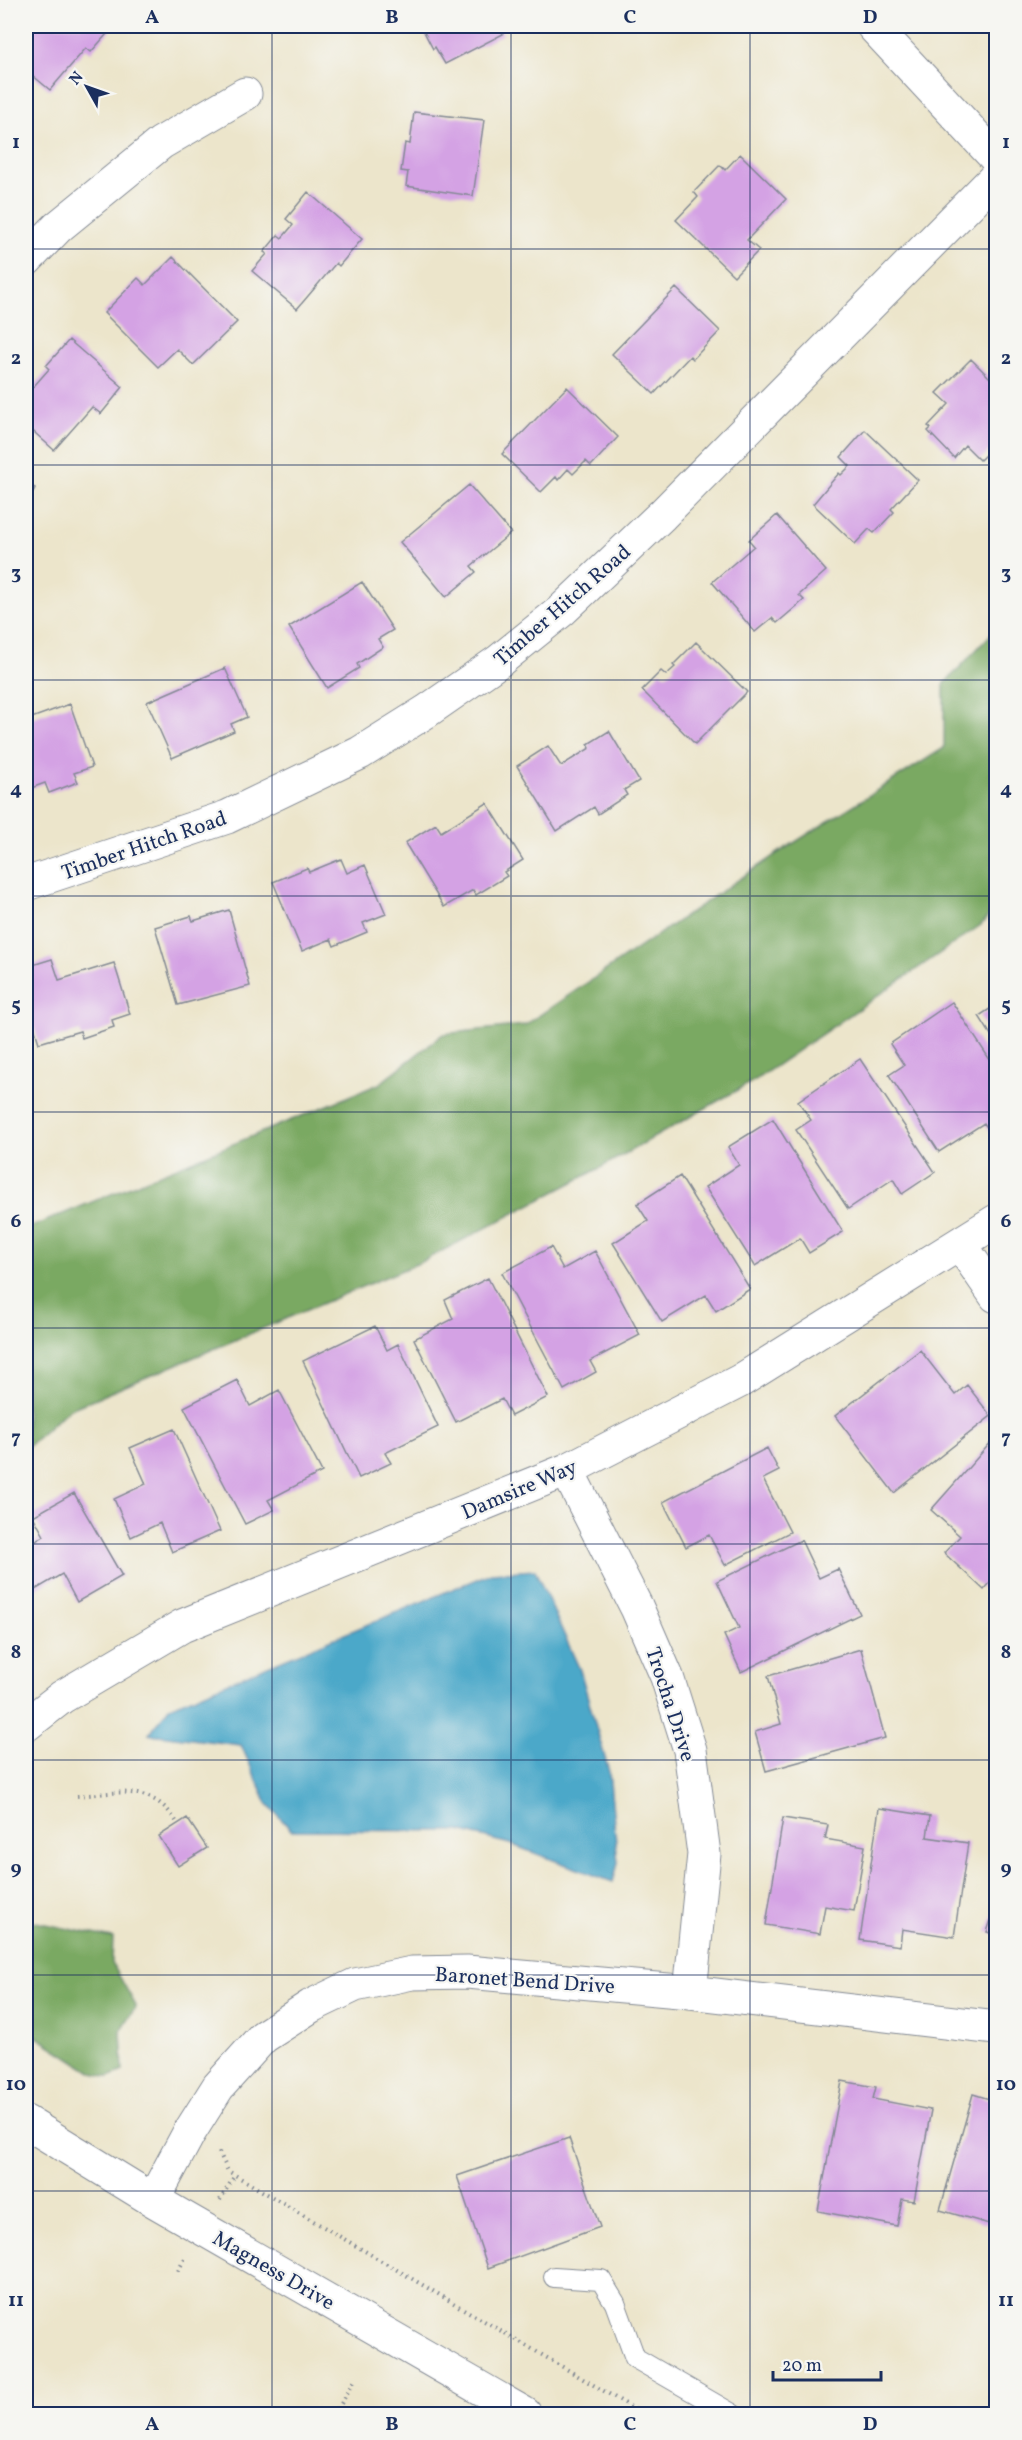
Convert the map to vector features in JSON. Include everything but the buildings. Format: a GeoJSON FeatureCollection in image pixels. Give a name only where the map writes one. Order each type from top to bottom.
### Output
{"type":"FeatureCollection","features":[{"type":"Feature","properties":{"kind":"street"},"geometry":{"type":"LineString","coordinates":[[873,26],[996,158]]}},
{"type":"Feature","properties":{"kind":"street"},"geometry":{"type":"LineString","coordinates":[[26,260],[58,226],[153,150],[245,94]]}},
{"type":"Feature","properties":{"kind":"street","name":"Timber Hitch Road"},"geometry":{"type":"LineString","coordinates":[[26,885],[227,817],[247,808],[360,753],[427,711],[499,661],[561,612],[662,515],[996,177]]}},
{"type":"Feature","properties":{"kind":"street","name":"Damsire Way"},"geometry":{"type":"LineString","coordinates":[[26,1725],[62,1697],[182,1626],[567,1470],[740,1381],[996,1221]]}},
{"type":"Feature","properties":{"kind":"street"},"geometry":{"type":"LineString","coordinates":[[960,1245],[996,1296]]}},
{"type":"Feature","properties":{"kind":"street","name":"Trocha Drive"},"geometry":{"type":"LineString","coordinates":[[567,1470],[637,1608],[667,1677],[690,1750],[704,1854],[690,1992]]}},
{"type":"Feature","properties":{"kind":"street","name":"Baronet Bend Drive"},"geometry":{"type":"LineString","coordinates":[[153,2199],[218,2086],[263,2037],[311,2006],[355,1985],[412,1974],[467,1972],[690,1992],[996,2028]]}},
{"type":"Feature","properties":{"kind":"street","name":"Magness Drive"},"geometry":{"type":"LineString","coordinates":[[26,2122],[153,2199],[525,2415]]}},
{"type":"Feature","properties":{"kind":"lane"},"geometry":{"type":"LineString","coordinates":[[554,2277],[601,2280],[615,2303],[635,2358],[732,2415]]}},
{"type":"Feature","properties":{"kind":"path"},"geometry":{"type":"LineString","coordinates":[[77,1796],[136,1793],[150,1796],[162,1803],[176,1821]]}},
{"type":"Feature","properties":{"kind":"path"},"geometry":{"type":"LineString","coordinates":[[219,2151],[228,2171],[643,2415]]}},
{"type":"Feature","properties":{"kind":"path"},"geometry":{"type":"LineString","coordinates":[[335,2415],[356,2378]]}},
{"type":"Feature","properties":{"kind":"green space"},"geometry":{"type":"Polygon","coordinates":[[[996,629],[996,907],[981,925],[755,1080],[600,1168],[419,1263],[68,1410],[26,1448],[26,1229],[379,1084],[443,1034],[525,1025],[778,853],[944,748],[944,684],[996,629]]]}},
{"type":"Feature","properties":{"kind":"green space"},"geometry":{"type":"Polygon","coordinates":[[[26,1920],[113,1938],[112,1963],[136,2006],[121,2031],[123,2071],[109,2077],[93,2073],[26,2030],[26,1920]]]}},
{"type":"Feature","properties":{"kind":"water"},"geometry":{"type":"Polygon","coordinates":[[[535,1570],[580,1670],[609,1772],[618,1863],[613,1882],[510,1844],[459,1831],[291,1830],[267,1803],[241,1745],[149,1734],[169,1707],[491,1573],[535,1570]]]}}]}
